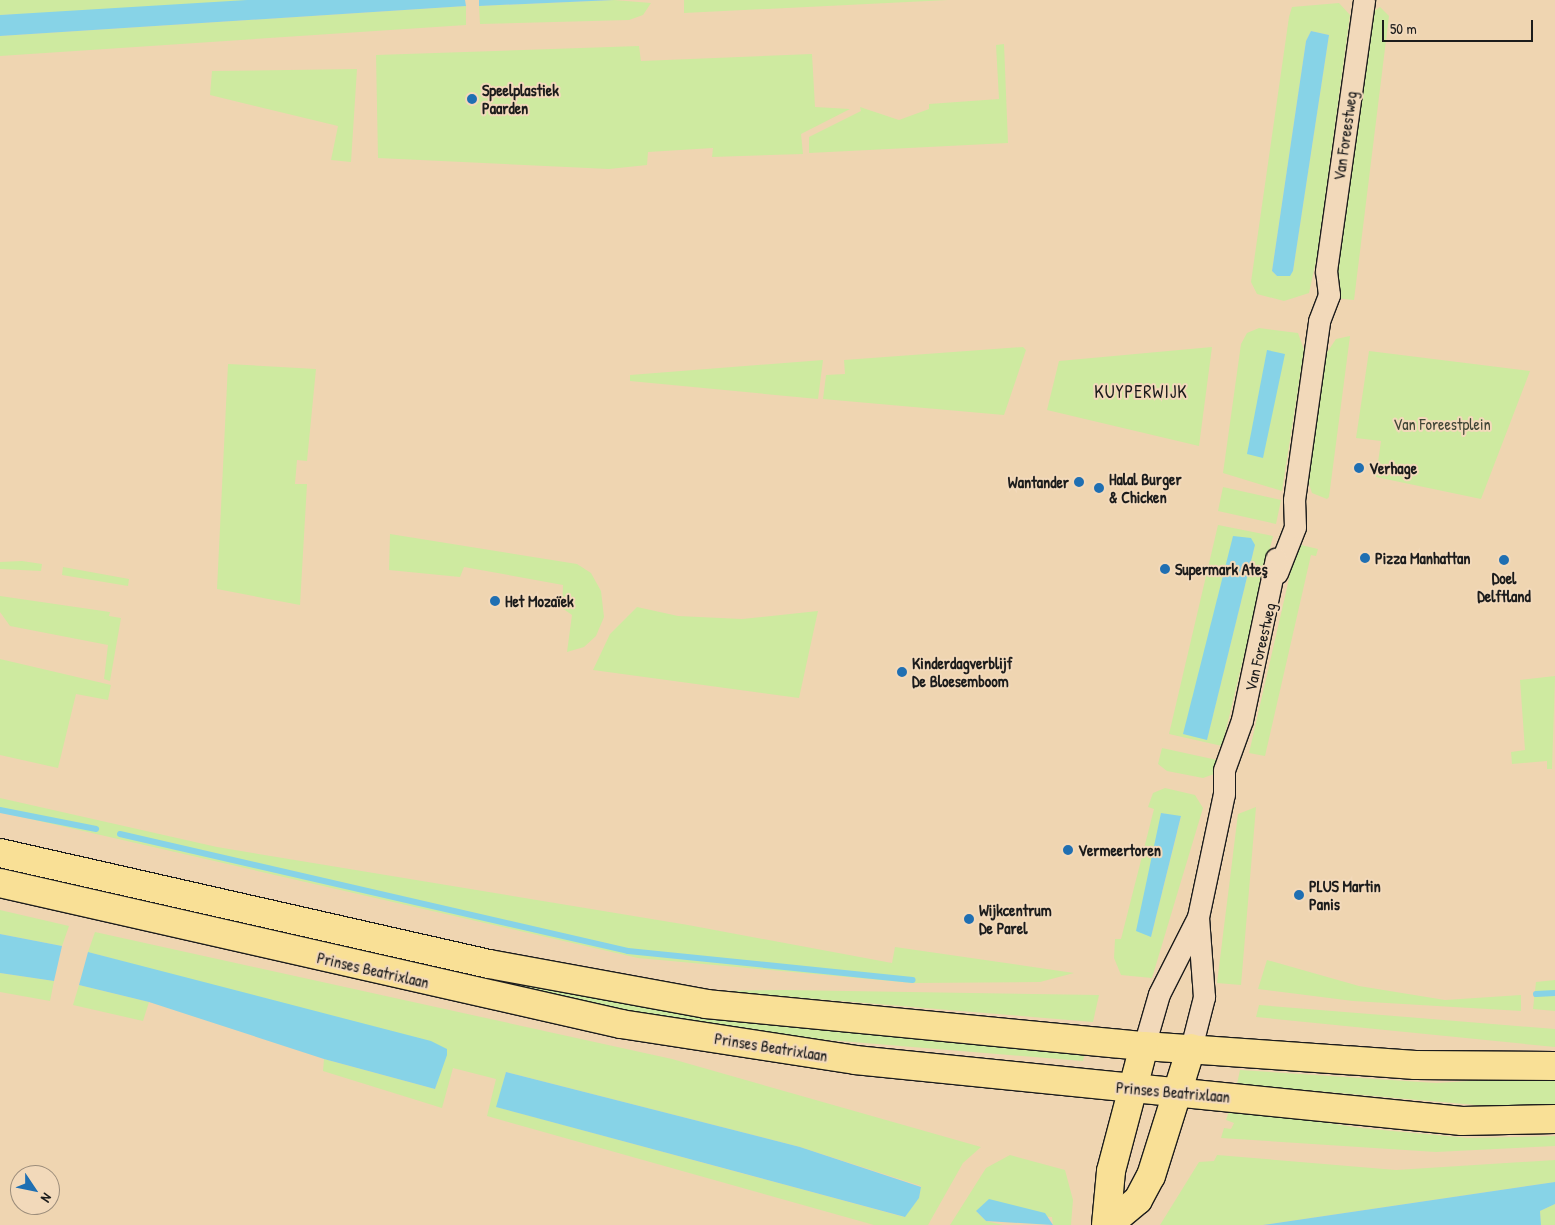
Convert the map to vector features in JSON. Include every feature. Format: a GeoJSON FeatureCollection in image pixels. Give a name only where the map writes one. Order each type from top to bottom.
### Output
{"type":"FeatureCollection","features":[{"type":"Feature","properties":{"kind":"main road","name":"Prinses Beatrixlaan"},"geometry":{"type":"LineString","coordinates":[[0,852],[600,987],[706,1004],[1144,1046],[1415,1065],[1555,1066]]}},
{"type":"Feature","properties":{"kind":"main road","name":"Prinses Beatrixlaan"},"geometry":{"type":"LineString","coordinates":[[0,883],[621,1024],[855,1060],[1462,1121],[1555,1119]]}},
{"type":"Feature","properties":{"kind":"main road"},"geometry":{"type":"LineString","coordinates":[[1107,1225],[1111,1171],[1144,1046]]}},
{"type":"Feature","properties":{"kind":"main road"},"geometry":{"type":"LineString","coordinates":[[1107,1225],[1138,1200],[1151,1176],[1191,1048]]}},
{"type":"Feature","properties":{"kind":"street","name":"Van Foreestweg"},"geometry":{"type":"LineString","coordinates":[[1144,1046],[1159,994],[1198,917],[1224,794],[1227,755],[1242,720],[1277,573],[1295,527],[1294,500],[1319,322],[1329,295],[1326,271],[1364,0]]}},
{"type":"Feature","properties":{"kind":"street","name":"Van Foreestweg"},"geometry":{"type":"LineString","coordinates":[[1191,1048],[1204,997],[1198,917]]}},
{"type":"Feature","properties":{"kind":"green space"},"geometry":{"type":"Polygon","coordinates":[[[0,0],[332,0],[0,15],[0,0]]]}},
{"type":"Feature","properties":{"kind":"green space"},"geometry":{"type":"Polygon","coordinates":[[[614,0],[651,3],[643,15],[629,20],[480,24],[479,6],[614,0]]]}},
{"type":"Feature","properties":{"kind":"green space"},"geometry":{"type":"Polygon","coordinates":[[[684,0],[948,0],[684,13],[684,0]]]}},
{"type":"Feature","properties":{"kind":"green space"},"geometry":{"type":"Polygon","coordinates":[[[1339,3],[1350,15],[1317,256],[1309,293],[1284,301],[1257,294],[1251,282],[1292,7],[1339,3]],[[1311,31],[1306,41],[1272,271],[1277,276],[1289,276],[1293,271],[1329,35],[1311,31]]]}},
{"type":"Feature","properties":{"kind":"green space"},"geometry":{"type":"Polygon","coordinates":[[[466,6],[466,25],[0,56],[0,36],[466,6]]]}},
{"type":"Feature","properties":{"kind":"green space"},"geometry":{"type":"Polygon","coordinates":[[[1380,7],[1389,16],[1354,300],[1334,298],[1374,11],[1380,7]]]}},
{"type":"Feature","properties":{"kind":"green space"},"geometry":{"type":"Polygon","coordinates":[[[1004,44],[1008,143],[809,153],[809,137],[861,111],[860,107],[899,120],[929,109],[929,104],[999,99],[996,45],[1004,44]]]}},
{"type":"Feature","properties":{"kind":"green space"},"geometry":{"type":"Polygon","coordinates":[[[639,46],[641,61],[812,54],[815,107],[850,109],[801,134],[803,154],[712,157],[713,148],[648,152],[647,165],[609,169],[378,158],[376,55],[639,46]]]}},
{"type":"Feature","properties":{"kind":"green space"},"geometry":{"type":"Polygon","coordinates":[[[357,69],[351,162],[331,160],[338,126],[210,95],[212,71],[357,69]]]}},
{"type":"Feature","properties":{"kind":"green space"},"geometry":{"type":"Polygon","coordinates":[[[1259,328],[1298,333],[1304,350],[1282,491],[1223,473],[1241,344],[1247,333],[1259,328]]]}},
{"type":"Feature","properties":{"kind":"green space"},"geometry":{"type":"Polygon","coordinates":[[[1350,336],[1329,497],[1327,499],[1312,493],[1308,481],[1326,354],[1336,339],[1350,336]]]}},
{"type":"Feature","properties":{"kind":"green space"},"geometry":{"type":"Polygon","coordinates":[[[1023,347],[1026,350],[1004,415],[823,399],[826,375],[845,374],[844,360],[1023,347]]]}},
{"type":"Feature","properties":{"kind":"green space"},"geometry":{"type":"Polygon","coordinates":[[[1212,347],[1199,446],[1047,410],[1059,361],[1212,347]]]}},
{"type":"Feature","properties":{"kind":"green space","name":"Van Foreestplein"},"geometry":{"type":"Polygon","coordinates":[[[1369,351],[1530,371],[1481,499],[1376,477],[1381,441],[1356,438],[1369,351]]]}},
{"type":"Feature","properties":{"kind":"green space"},"geometry":{"type":"Polygon","coordinates":[[[823,360],[818,399],[630,381],[630,375],[823,360]]]}},
{"type":"Feature","properties":{"kind":"green space"},"geometry":{"type":"Polygon","coordinates":[[[228,364],[316,369],[307,461],[297,460],[295,484],[307,484],[300,605],[217,589],[228,364]]]}},
{"type":"Feature","properties":{"kind":"green space"},"geometry":{"type":"Polygon","coordinates":[[[1223,487],[1281,500],[1276,524],[1218,511],[1223,487]]]}},
{"type":"Feature","properties":{"kind":"green space"},"geometry":{"type":"Polygon","coordinates":[[[1218,525],[1273,536],[1222,746],[1169,734],[1218,525]],[[1255,545],[1184,734],[1207,739],[1255,545]]]}},
{"type":"Feature","properties":{"kind":"green space"},"geometry":{"type":"Polygon","coordinates":[[[390,534],[577,564],[591,573],[601,591],[604,617],[596,636],[584,647],[567,652],[572,615],[562,608],[563,585],[464,567],[460,577],[389,570],[390,534]]]}},
{"type":"Feature","properties":{"kind":"green space"},"geometry":{"type":"Polygon","coordinates":[[[1297,544],[1318,549],[1316,556],[1311,555],[1265,756],[1249,753],[1297,544]]]}},
{"type":"Feature","properties":{"kind":"green space"},"geometry":{"type":"Polygon","coordinates":[[[22,561],[42,564],[41,571],[0,569],[0,562],[22,561]]]}},
{"type":"Feature","properties":{"kind":"green space"},"geometry":{"type":"Polygon","coordinates":[[[63,567],[129,579],[128,586],[62,575],[63,567]]]}},
{"type":"Feature","properties":{"kind":"green space"},"geometry":{"type":"Polygon","coordinates":[[[0,596],[110,612],[109,616],[121,618],[110,681],[104,679],[108,645],[10,626],[0,612],[0,596]]]}},
{"type":"Feature","properties":{"kind":"green space"},"geometry":{"type":"Polygon","coordinates":[[[637,607],[678,616],[742,619],[818,611],[799,698],[593,670],[610,634],[637,607]]]}},
{"type":"Feature","properties":{"kind":"green space"},"geometry":{"type":"Polygon","coordinates":[[[0,659],[111,685],[108,700],[76,694],[58,768],[0,755],[0,659]]]}},
{"type":"Feature","properties":{"kind":"green space"},"geometry":{"type":"Polygon","coordinates":[[[1555,676],[1552,769],[1547,769],[1547,761],[1512,764],[1511,752],[1525,750],[1520,680],[1555,676]]]}},
{"type":"Feature","properties":{"kind":"green space"},"geometry":{"type":"Polygon","coordinates":[[[1162,748],[1217,760],[1214,774],[1203,778],[1167,771],[1158,764],[1162,748]]]}},
{"type":"Feature","properties":{"kind":"green space"},"geometry":{"type":"Polygon","coordinates":[[[1165,788],[1195,795],[1203,808],[1152,978],[1121,975],[1114,958],[1115,939],[1121,939],[1154,809],[1148,807],[1153,793],[1165,788]],[[1161,813],[1151,937],[1181,817],[1161,813]]]}},
{"type":"Feature","properties":{"kind":"green space"},"geometry":{"type":"Polygon","coordinates":[[[0,798],[217,847],[688,925],[892,963],[895,947],[1074,973],[1040,982],[913,983],[638,958],[0,812],[0,798]]]}},
{"type":"Feature","properties":{"kind":"green space"},"geometry":{"type":"Polygon","coordinates":[[[1256,807],[1241,985],[1217,983],[1238,814],[1256,807]]]}},
{"type":"Feature","properties":{"kind":"green space"},"geometry":{"type":"Polygon","coordinates":[[[103,885],[360,944],[1086,1047],[1083,1061],[708,1030],[101,892],[103,885]]]}},
{"type":"Feature","properties":{"kind":"green space"},"geometry":{"type":"Polygon","coordinates":[[[0,910],[69,926],[62,946],[0,934],[0,910]]]}},
{"type":"Feature","properties":{"kind":"green space"},"geometry":{"type":"Polygon","coordinates":[[[95,932],[672,1059],[981,1147],[963,1163],[928,1225],[874,1225],[487,1116],[496,1079],[453,1068],[442,1108],[323,1071],[324,1059],[435,1089],[447,1050],[88,952],[95,932]],[[506,1072],[497,1107],[904,1217],[919,1198],[921,1186],[800,1147],[506,1072]]]}},
{"type":"Feature","properties":{"kind":"green space"},"geometry":{"type":"Polygon","coordinates":[[[1267,960],[1359,986],[1445,1000],[1521,995],[1521,1011],[1353,1001],[1258,989],[1267,960]]]}},
{"type":"Feature","properties":{"kind":"green space"},"geometry":{"type":"Polygon","coordinates":[[[0,973],[54,981],[50,1001],[0,992],[0,973]]]}},
{"type":"Feature","properties":{"kind":"green space"},"geometry":{"type":"Polygon","coordinates":[[[1555,980],[1555,1011],[1533,1009],[1536,982],[1555,980]]]}},
{"type":"Feature","properties":{"kind":"green space"},"geometry":{"type":"Polygon","coordinates":[[[79,985],[149,1002],[143,1021],[73,1005],[79,985]]]}},
{"type":"Feature","properties":{"kind":"green space"},"geometry":{"type":"Polygon","coordinates":[[[785,990],[1099,995],[1093,1022],[720,991],[785,990]]]}},
{"type":"Feature","properties":{"kind":"green space"},"geometry":{"type":"Polygon","coordinates":[[[1259,1005],[1555,1029],[1555,1047],[1256,1017],[1259,1005]]]}},
{"type":"Feature","properties":{"kind":"green space"},"geometry":{"type":"Polygon","coordinates":[[[1240,1070],[1436,1083],[1555,1076],[1555,1105],[1521,1109],[1237,1084],[1240,1070]]]}},
{"type":"Feature","properties":{"kind":"green space"},"geometry":{"type":"Polygon","coordinates":[[[1230,1108],[1361,1128],[1468,1138],[1555,1136],[1555,1146],[1436,1152],[1221,1138],[1224,1128],[1231,1129],[1234,1123],[1226,1120],[1230,1108]]]}},
{"type":"Feature","properties":{"kind":"green space"},"geometry":{"type":"Polygon","coordinates":[[[1010,1155],[1065,1170],[1073,1200],[1071,1225],[1053,1225],[1052,1217],[976,1211],[986,1221],[1003,1225],[950,1225],[986,1168],[1010,1155]]]}},
{"type":"Feature","properties":{"kind":"green space"},"geometry":{"type":"Polygon","coordinates":[[[1217,1155],[1396,1170],[1555,1160],[1555,1182],[1263,1225],[1160,1225],[1199,1162],[1214,1161],[1217,1155]]]}},
{"type":"Feature","properties":{"kind":"green space"},"geometry":{"type":"Polygon","coordinates":[[[1555,1204],[1555,1225],[1541,1225],[1540,1211],[1555,1204]]]}},
{"type":"Feature","properties":{"kind":"water"},"geometry":{"type":"Polygon","coordinates":[[[247,0],[465,0],[466,6],[0,36],[0,15],[247,0]]]}},
{"type":"Feature","properties":{"kind":"water"},"geometry":{"type":"Polygon","coordinates":[[[479,0],[614,0],[479,6],[479,0]]]}},
{"type":"Feature","properties":{"kind":"water"},"geometry":{"type":"Polygon","coordinates":[[[1311,31],[1329,35],[1293,271],[1290,276],[1277,276],[1272,271],[1306,41],[1311,31]]]}},
{"type":"Feature","properties":{"kind":"water"},"geometry":{"type":"Polygon","coordinates":[[[1267,350],[1285,354],[1263,458],[1247,454],[1267,350]]]}},
{"type":"Feature","properties":{"kind":"water"},"geometry":{"type":"Polygon","coordinates":[[[1233,536],[1251,538],[1255,545],[1207,740],[1183,734],[1233,536]]]}},
{"type":"Feature","properties":{"kind":"water"},"geometry":{"type":"Polygon","coordinates":[[[1161,813],[1181,816],[1151,937],[1136,931],[1161,813]]]}},
{"type":"Feature","properties":{"kind":"water"},"geometry":{"type":"Polygon","coordinates":[[[0,934],[62,946],[54,981],[0,973],[0,934]]]}},
{"type":"Feature","properties":{"kind":"water"},"geometry":{"type":"Polygon","coordinates":[[[88,952],[431,1041],[447,1049],[447,1055],[435,1089],[324,1059],[149,1002],[79,985],[88,952]]]}},
{"type":"Feature","properties":{"kind":"water"},"geometry":{"type":"Polygon","coordinates":[[[506,1072],[800,1147],[921,1187],[919,1198],[905,1217],[496,1107],[506,1072]]]}},
{"type":"Feature","properties":{"kind":"water"},"geometry":{"type":"Polygon","coordinates":[[[1555,1182],[1555,1204],[1540,1211],[1541,1225],[1263,1225],[1555,1182]]]}},
{"type":"Feature","properties":{"kind":"water"},"geometry":{"type":"Polygon","coordinates":[[[989,1199],[1045,1213],[1053,1225],[986,1221],[976,1211],[989,1199]]]}},
{"type":"Feature","properties":{"kind":"waterway"},"geometry":{"type":"LineString","coordinates":[[0,810],[96,829]]}},
{"type":"Feature","properties":{"kind":"waterway"},"geometry":{"type":"LineString","coordinates":[[120,834],[628,951],[913,980]]}},
{"type":"Feature","properties":{"kind":"waterway"},"geometry":{"type":"LineString","coordinates":[[1536,994],[1555,993]]}},
{"type":"Feature","properties":{"kind":"place","name":"Speelplastiek Paarden"},"geometry":{"type":"Point","coordinates":[472,99]}},
{"type":"Feature","properties":{"kind":"place","name":"Verhage"},"geometry":{"type":"Point","coordinates":[1359,468]}},
{"type":"Feature","properties":{"kind":"place","name":"Wantander"},"geometry":{"type":"Point","coordinates":[1079,482]}},
{"type":"Feature","properties":{"kind":"place","name":"Halal Burger & Chicken"},"geometry":{"type":"Point","coordinates":[1099,488]}},
{"type":"Feature","properties":{"kind":"place","name":"Pizza Manhattan"},"geometry":{"type":"Point","coordinates":[1365,558]}},
{"type":"Feature","properties":{"kind":"place","name":"Doel Delftland"},"geometry":{"type":"Point","coordinates":[1504,560]}},
{"type":"Feature","properties":{"kind":"place","name":"Supermark Ateş"},"geometry":{"type":"Point","coordinates":[1165,569]}},
{"type":"Feature","properties":{"kind":"place","name":"Het Mozaïek"},"geometry":{"type":"Point","coordinates":[495,601]}},
{"type":"Feature","properties":{"kind":"place","name":"Kinderdagverblijf De Bloesemboom"},"geometry":{"type":"Point","coordinates":[902,672]}},
{"type":"Feature","properties":{"kind":"place","name":"Vermeertoren"},"geometry":{"type":"Point","coordinates":[1068,850]}},
{"type":"Feature","properties":{"kind":"place","name":"PLUS Martin Panis"},"geometry":{"type":"Point","coordinates":[1299,895]}},
{"type":"Feature","properties":{"kind":"place","name":"Wijkcentrum De Parel"},"geometry":{"type":"Point","coordinates":[969,919]}},
{"type":"Feature","properties":{"kind":"district","name":"KUYPERWIJK"},"geometry":{"type":"Point","coordinates":[1141,392]}}]}
